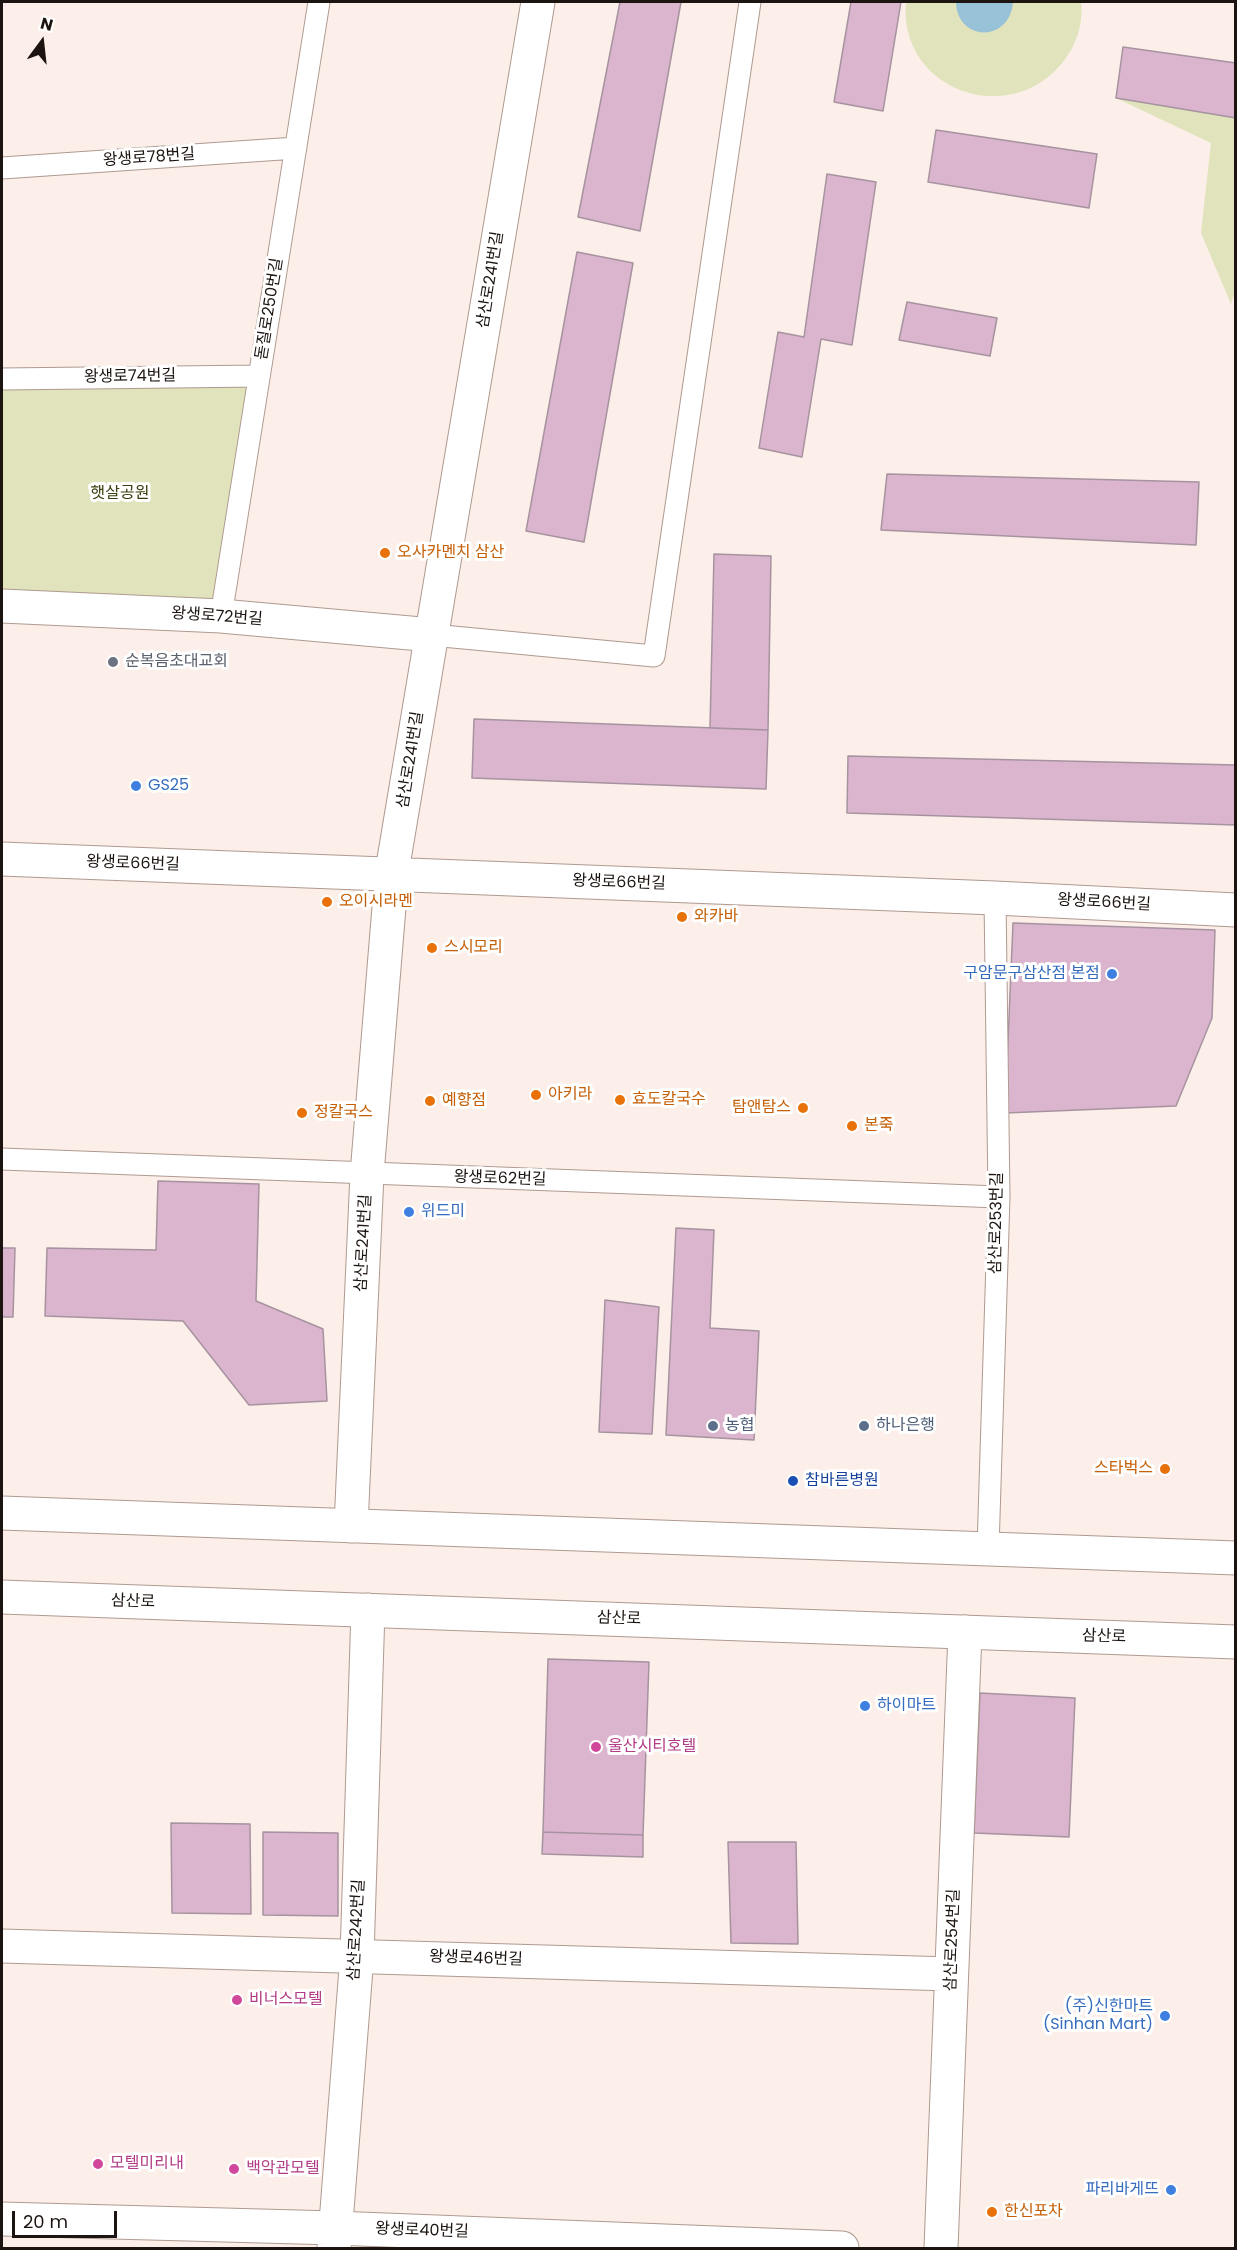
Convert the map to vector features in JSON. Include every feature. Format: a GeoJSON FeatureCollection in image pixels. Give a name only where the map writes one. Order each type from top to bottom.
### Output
{"type":"FeatureCollection","features":[{"type":"Feature","properties":{"kind":"street","name":"삼산로241번길"},"geometry":{"type":"LineString","coordinates":[[351,1526],[367,1174],[393,874],[538,2]]}},
{"type":"Feature","properties":{"kind":"street","name":"왕생로72번길"},"geometry":{"type":"LineString","coordinates":[[2,606],[220,616],[432,636]]}},
{"type":"Feature","properties":{"kind":"street","name":"왕생로66번길"},"geometry":{"type":"LineString","coordinates":[[2,859],[995,898],[1236,910]]}},
{"type":"Feature","properties":{"kind":"street"},"geometry":{"type":"LineString","coordinates":[[2,1513],[1236,1558]]}},
{"type":"Feature","properties":{"kind":"street","name":"삼산로"},"geometry":{"type":"LineString","coordinates":[[2,1597],[1236,1642]]}},
{"type":"Feature","properties":{"kind":"street","name":"삼산로242번길"},"geometry":{"type":"LineString","coordinates":[[335,2238],[357,1956],[368,1610]]}},
{"type":"Feature","properties":{"kind":"street","name":"삼산로254번길"},"geometry":{"type":"LineString","coordinates":[[941,2248],[965,1632]]}},
{"type":"Feature","properties":{"kind":"street","name":"왕생로46번길"},"geometry":{"type":"LineString","coordinates":[[2,1946],[951,1974]]}},
{"type":"Feature","properties":{"kind":"street","name":"왕생로40번길"},"geometry":{"type":"LineString","coordinates":[[2,2219],[335,2238],[842,2248]]}},
{"type":"Feature","properties":{"kind":"lane","name":"돋질로250번길"},"geometry":{"type":"LineString","coordinates":[[220,616],[319,2]]}},
{"type":"Feature","properties":{"kind":"lane"},"geometry":{"type":"LineString","coordinates":[[432,636],[654,656],[750,2]]}},
{"type":"Feature","properties":{"kind":"lane","name":"왕생로78번길"},"geometry":{"type":"LineString","coordinates":[[2,168],[296,148]]}},
{"type":"Feature","properties":{"kind":"lane","name":"왕생로74번길"},"geometry":{"type":"LineString","coordinates":[[2,379],[259,376]]}},
{"type":"Feature","properties":{"kind":"lane","name":"삼산로253번길"},"geometry":{"type":"LineString","coordinates":[[988,1549],[999,1197],[995,898]]}},
{"type":"Feature","properties":{"kind":"lane","name":"왕생로62번길"},"geometry":{"type":"LineString","coordinates":[[2,1159],[999,1197]]}},
{"type":"Feature","properties":{"kind":"green space"},"geometry":{"type":"Polygon","coordinates":[[[906,2],[1081,2],[1080,27],[1071,50],[1050,76],[1024,91],[996,96],[968,92],[942,80],[922,61],[909,34],[906,2]]]}},
{"type":"Feature","properties":{"kind":"green space"},"geometry":{"type":"Polygon","coordinates":[[[1116,98],[1235,118],[1236,288],[1231,304],[1201,233],[1211,143],[1116,98]]]}},
{"type":"Feature","properties":{"kind":"green space","name":"햇살공원"},"geometry":{"type":"Polygon","coordinates":[[[259,376],[221,616],[2,606],[2,379],[259,376]]]}},
{"type":"Feature","properties":{"kind":"water"},"geometry":{"type":"Polygon","coordinates":[[[956,2],[1013,2],[1010,15],[1003,25],[994,31],[984,32],[965,25],[959,15],[956,2]]]}},
{"type":"Feature","properties":{"kind":"building"},"geometry":{"type":"Polygon","coordinates":[[[620,2],[681,2],[640,231],[578,217],[620,2]]]}},
{"type":"Feature","properties":{"kind":"building"},"geometry":{"type":"Polygon","coordinates":[[[851,2],[901,2],[883,111],[834,102],[851,2]]]}},
{"type":"Feature","properties":{"kind":"building"},"geometry":{"type":"Polygon","coordinates":[[[1123,47],[1236,63],[1236,118],[1116,98],[1123,47]]]}},
{"type":"Feature","properties":{"kind":"building"},"geometry":{"type":"Polygon","coordinates":[[[936,130],[1097,154],[1089,208],[928,182],[936,130]]]}},
{"type":"Feature","properties":{"kind":"building"},"geometry":{"type":"Polygon","coordinates":[[[827,174],[876,182],[852,345],[821,339],[802,457],[759,448],[778,332],[804,337],[827,174]]]}},
{"type":"Feature","properties":{"kind":"building"},"geometry":{"type":"Polygon","coordinates":[[[577,252],[633,263],[584,542],[526,531],[577,252]]]}},
{"type":"Feature","properties":{"kind":"building"},"geometry":{"type":"Polygon","coordinates":[[[907,302],[997,318],[990,356],[899,340],[907,302]]]}},
{"type":"Feature","properties":{"kind":"building"},"geometry":{"type":"Polygon","coordinates":[[[887,474],[1199,482],[1196,545],[881,530],[887,474]]]}},
{"type":"Feature","properties":{"kind":"building"},"geometry":{"type":"Polygon","coordinates":[[[714,554],[771,556],[768,730],[710,728],[714,554]]]}},
{"type":"Feature","properties":{"kind":"building"},"geometry":{"type":"Polygon","coordinates":[[[474,719],[768,730],[766,789],[472,778],[474,719]]]}},
{"type":"Feature","properties":{"kind":"building"},"geometry":{"type":"Polygon","coordinates":[[[848,756],[1236,765],[1236,825],[847,813],[848,756]]]}},
{"type":"Feature","properties":{"kind":"building","name":"구암문구삼산점 본점"},"geometry":{"type":"Polygon","coordinates":[[[1013,923],[1215,930],[1212,1018],[1176,1106],[1005,1113],[1013,923]]]}},
{"type":"Feature","properties":{"kind":"building"},"geometry":{"type":"Polygon","coordinates":[[[158,1181],[259,1184],[256,1301],[323,1329],[327,1401],[249,1405],[183,1321],[45,1316],[47,1248],[156,1250],[158,1181]]]}},
{"type":"Feature","properties":{"kind":"building"},"geometry":{"type":"Polygon","coordinates":[[[676,1228],[714,1230],[710,1328],[759,1331],[754,1440],[666,1435],[676,1228]]]}},
{"type":"Feature","properties":{"kind":"building"},"geometry":{"type":"Polygon","coordinates":[[[2,1248],[15,1248],[13,1317],[2,1317],[2,1248]]]}},
{"type":"Feature","properties":{"kind":"building"},"geometry":{"type":"Polygon","coordinates":[[[605,1300],[659,1307],[652,1434],[599,1432],[605,1300]]]}},
{"type":"Feature","properties":{"kind":"building","name":"울산시티호텔"},"geometry":{"type":"Polygon","coordinates":[[[548,1659],[649,1662],[643,1835],[543,1832],[548,1659]]]}},
{"type":"Feature","properties":{"kind":"building"},"geometry":{"type":"Polygon","coordinates":[[[980,1693],[1075,1698],[1069,1837],[974,1833],[980,1693]]]}},
{"type":"Feature","properties":{"kind":"building"},"geometry":{"type":"Polygon","coordinates":[[[171,1823],[250,1824],[251,1914],[172,1913],[171,1823]]]}},
{"type":"Feature","properties":{"kind":"building"},"geometry":{"type":"Polygon","coordinates":[[[263,1832],[338,1833],[338,1916],[263,1915],[263,1832]]]}},
{"type":"Feature","properties":{"kind":"building"},"geometry":{"type":"Polygon","coordinates":[[[543,1832],[643,1835],[643,1857],[542,1854],[543,1832]]]}},
{"type":"Feature","properties":{"kind":"building"},"geometry":{"type":"Polygon","coordinates":[[[728,1842],[796,1842],[798,1944],[731,1943],[728,1842]]]}},
{"type":"Feature","properties":{"kind":"place","name":"오사카멘치 삼산"},"geometry":{"type":"Point","coordinates":[385,553]}},
{"type":"Feature","properties":{"kind":"place","name":"순복음초대교회"},"geometry":{"type":"Point","coordinates":[113,662]}},
{"type":"Feature","properties":{"kind":"place","name":"GS25"},"geometry":{"type":"Point","coordinates":[136,786]}},
{"type":"Feature","properties":{"kind":"place","name":"오이시라멘"},"geometry":{"type":"Point","coordinates":[327,902]}},
{"type":"Feature","properties":{"kind":"place","name":"와카바"},"geometry":{"type":"Point","coordinates":[682,917]}},
{"type":"Feature","properties":{"kind":"place","name":"스시모리"},"geometry":{"type":"Point","coordinates":[432,948]}},
{"type":"Feature","properties":{"kind":"place","name":"구암문구삼산점 본점"},"geometry":{"type":"Point","coordinates":[1112,974]}},
{"type":"Feature","properties":{"kind":"place","name":"아키라"},"geometry":{"type":"Point","coordinates":[536,1095]}},
{"type":"Feature","properties":{"kind":"place","name":"효도칼국수"},"geometry":{"type":"Point","coordinates":[620,1100]}},
{"type":"Feature","properties":{"kind":"place","name":"예향점"},"geometry":{"type":"Point","coordinates":[430,1101]}},
{"type":"Feature","properties":{"kind":"place","name":"탐앤탐스"},"geometry":{"type":"Point","coordinates":[803,1108]}},
{"type":"Feature","properties":{"kind":"place","name":"정칼국스"},"geometry":{"type":"Point","coordinates":[302,1113]}},
{"type":"Feature","properties":{"kind":"place","name":"본죽"},"geometry":{"type":"Point","coordinates":[852,1126]}},
{"type":"Feature","properties":{"kind":"place","name":"위드미"},"geometry":{"type":"Point","coordinates":[409,1212]}},
{"type":"Feature","properties":{"kind":"place","name":"농협"},"geometry":{"type":"Point","coordinates":[713,1426]}},
{"type":"Feature","properties":{"kind":"place","name":"하나은행"},"geometry":{"type":"Point","coordinates":[864,1426]}},
{"type":"Feature","properties":{"kind":"place","name":"스타벅스"},"geometry":{"type":"Point","coordinates":[1165,1469]}},
{"type":"Feature","properties":{"kind":"place","name":"참바른병원"},"geometry":{"type":"Point","coordinates":[793,1481]}},
{"type":"Feature","properties":{"kind":"place","name":"하이마트"},"geometry":{"type":"Point","coordinates":[865,1706]}},
{"type":"Feature","properties":{"kind":"place","name":"울산시티호텔"},"geometry":{"type":"Point","coordinates":[596,1747]}},
{"type":"Feature","properties":{"kind":"place","name":"비너스모텔"},"geometry":{"type":"Point","coordinates":[237,2000]}},
{"type":"Feature","properties":{"kind":"place","name":"(주)신한마트 (Sinhan Mart)"},"geometry":{"type":"Point","coordinates":[1165,2016]}},
{"type":"Feature","properties":{"kind":"place","name":"모텔미리내"},"geometry":{"type":"Point","coordinates":[98,2164]}},
{"type":"Feature","properties":{"kind":"place","name":"백악관모텔"},"geometry":{"type":"Point","coordinates":[234,2169]}},
{"type":"Feature","properties":{"kind":"place","name":"파리바게뜨"},"geometry":{"type":"Point","coordinates":[1171,2190]}},
{"type":"Feature","properties":{"kind":"place","name":"한신포차"},"geometry":{"type":"Point","coordinates":[992,2212]}}]}
